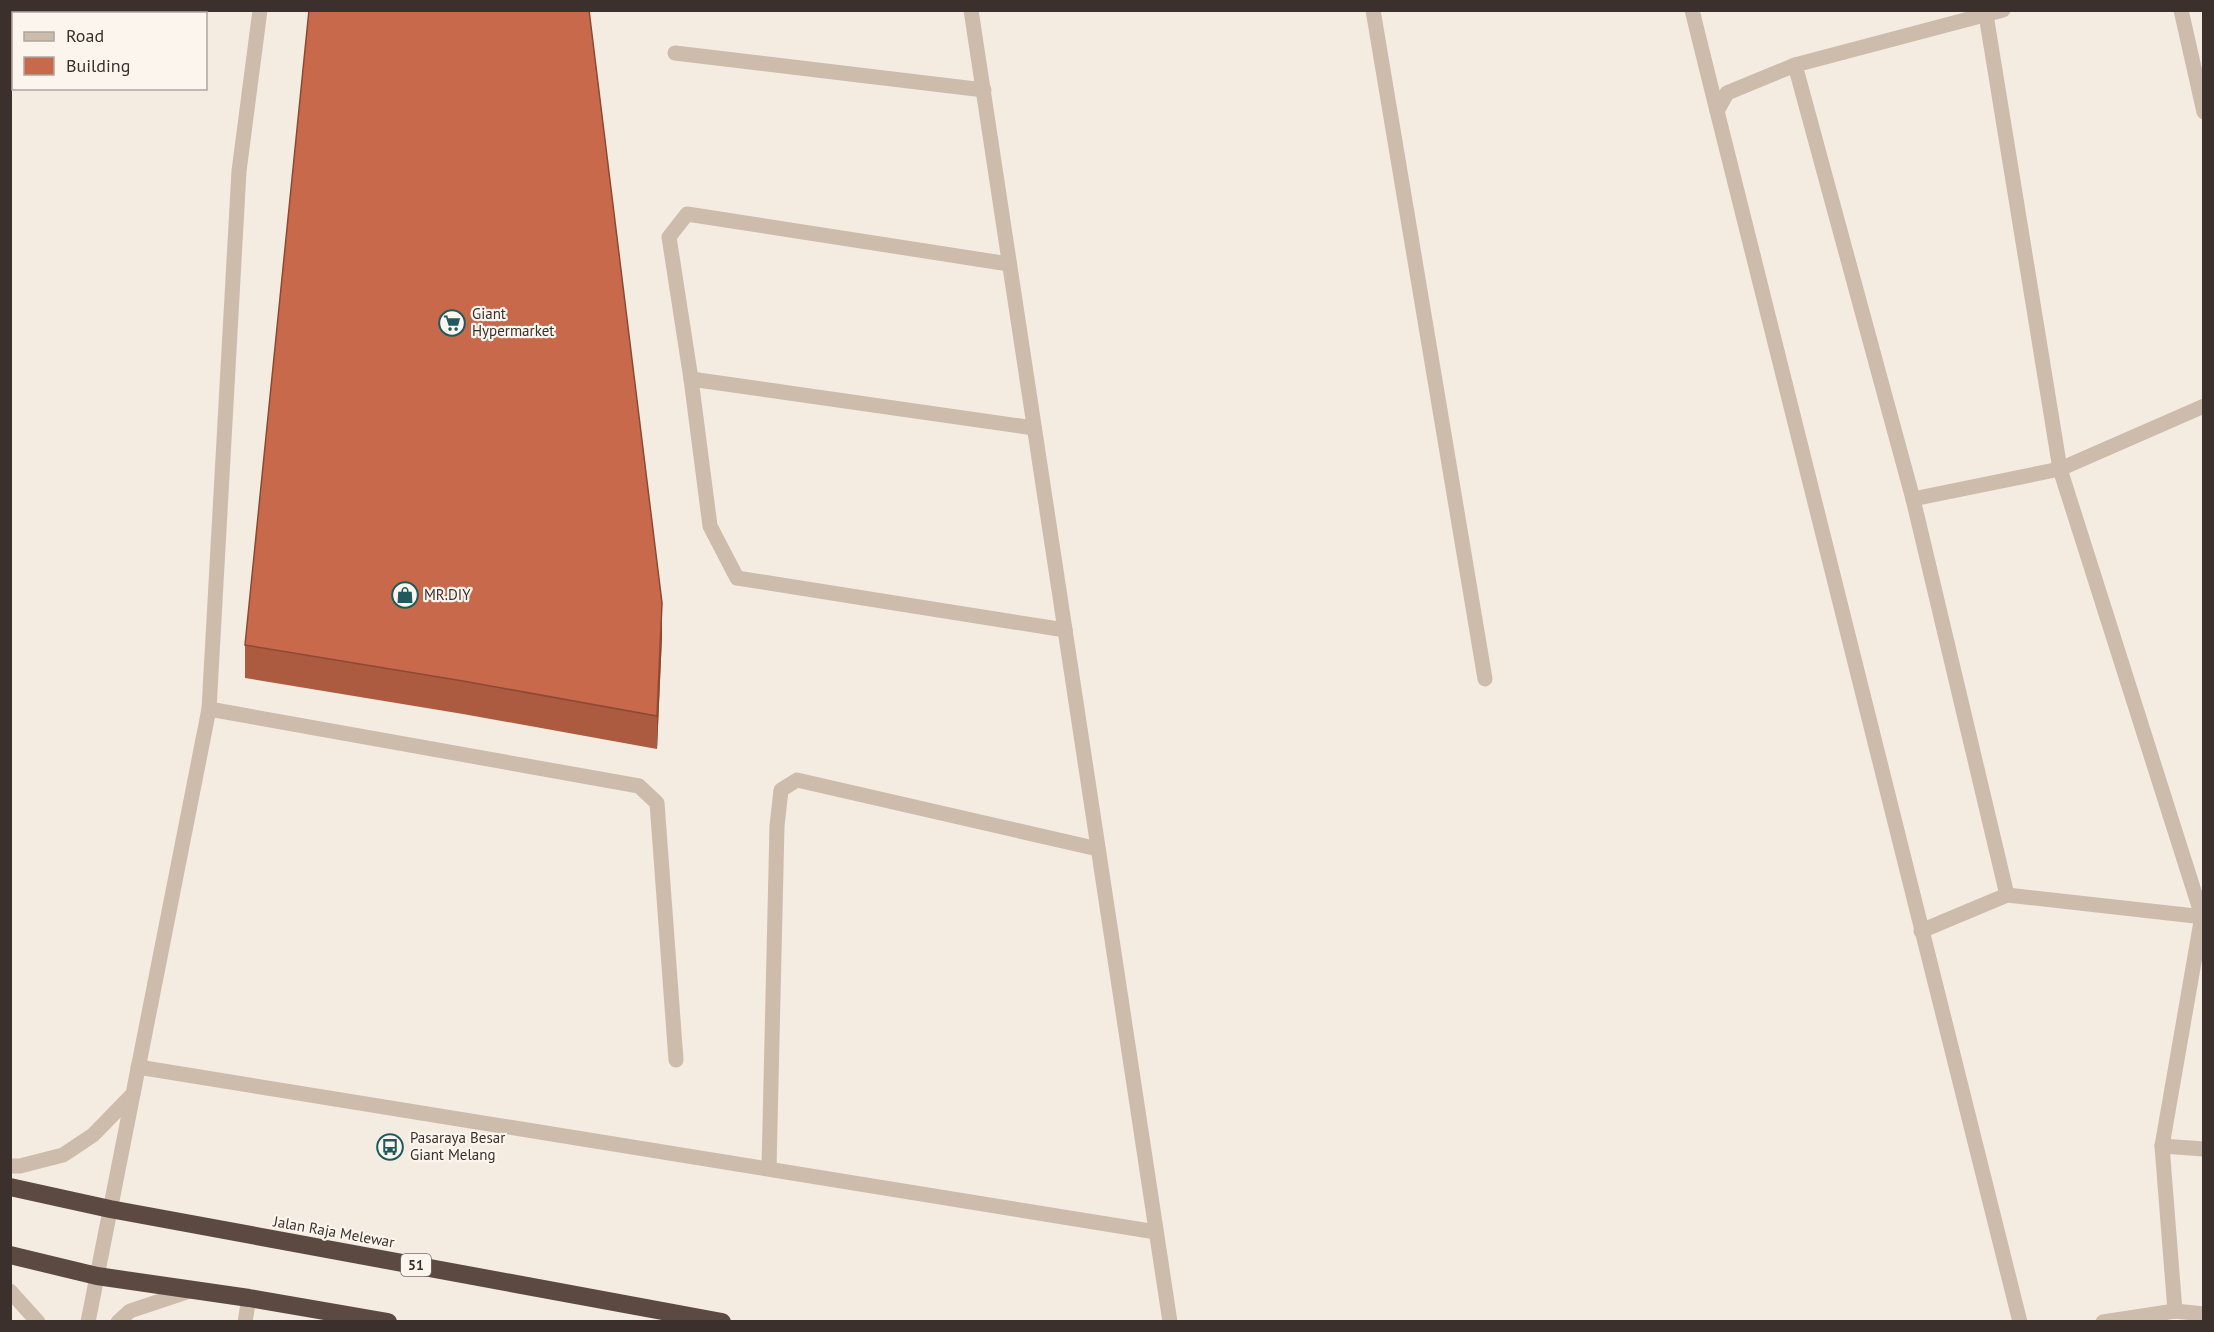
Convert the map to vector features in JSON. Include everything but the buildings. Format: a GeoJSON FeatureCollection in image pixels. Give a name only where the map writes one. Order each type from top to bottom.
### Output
{"type":"FeatureCollection","features":[{"type":"Feature","properties":{"kind":"highway","name":"Jalan Raja Melewar"},"geometry":{"type":"LineString","coordinates":[[10,1188],[110,1209],[722,1322]]}},
{"type":"Feature","properties":{"kind":"highway"},"geometry":{"type":"LineString","coordinates":[[10,1255],[97,1276],[196,1289],[388,1322]]}},
{"type":"Feature","properties":{"kind":"street"},"geometry":{"type":"LineString","coordinates":[[88,1322],[209,709],[239,171],[260,10]]}},
{"type":"Feature","properties":{"kind":"street"},"geometry":{"type":"LineString","coordinates":[[971,10],[1170,1322]]}},
{"type":"Feature","properties":{"kind":"street"},"geometry":{"type":"LineString","coordinates":[[1373,10],[1485,680]]}},
{"type":"Feature","properties":{"kind":"street"},"geometry":{"type":"LineString","coordinates":[[1692,10],[2020,1322]]}},
{"type":"Feature","properties":{"kind":"street"},"geometry":{"type":"LineString","coordinates":[[1717,111],[1727,93],[1795,65],[2003,10]]}},
{"type":"Feature","properties":{"kind":"street"},"geometry":{"type":"LineString","coordinates":[[2181,10],[2204,112]]}},
{"type":"Feature","properties":{"kind":"street"},"geometry":{"type":"LineString","coordinates":[[1986,15],[2060,469],[2203,917],[2162,1146],[2175,1311]]}},
{"type":"Feature","properties":{"kind":"street"},"geometry":{"type":"LineString","coordinates":[[675,53],[984,90]]}},
{"type":"Feature","properties":{"kind":"street"},"geometry":{"type":"LineString","coordinates":[[1795,65],[1913,499],[2007,895]]}},
{"type":"Feature","properties":{"kind":"street"},"geometry":{"type":"LineString","coordinates":[[1010,264],[687,214],[669,237],[691,379],[710,526],[737,578],[1065,630]]}},
{"type":"Feature","properties":{"kind":"street"},"geometry":{"type":"LineString","coordinates":[[691,379],[1034,428]]}},
{"type":"Feature","properties":{"kind":"street"},"geometry":{"type":"LineString","coordinates":[[1913,499],[2060,469],[2204,405]]}},
{"type":"Feature","properties":{"kind":"street"},"geometry":{"type":"LineString","coordinates":[[209,709],[639,786],[657,803],[676,1060]]}},
{"type":"Feature","properties":{"kind":"street"},"geometry":{"type":"LineString","coordinates":[[769,1168],[777,826],[781,790],[797,780],[1098,849]]}},
{"type":"Feature","properties":{"kind":"street"},"geometry":{"type":"LineString","coordinates":[[1921,931],[2007,895],[2203,917]]}},
{"type":"Feature","properties":{"kind":"street"},"geometry":{"type":"LineString","coordinates":[[138,1066],[1156,1232]]}},
{"type":"Feature","properties":{"kind":"street"},"geometry":{"type":"LineString","coordinates":[[10,1166],[20,1166],[63,1155],[93,1135],[133,1094]]}},
{"type":"Feature","properties":{"kind":"street"},"geometry":{"type":"LineString","coordinates":[[2162,1146],[2204,1149]]}},
{"type":"Feature","properties":{"kind":"street"},"geometry":{"type":"LineString","coordinates":[[118,1322],[130,1311],[196,1289]]}},
{"type":"Feature","properties":{"kind":"street"},"geometry":{"type":"LineString","coordinates":[[10,1291],[38,1322]]}},
{"type":"Feature","properties":{"kind":"street"},"geometry":{"type":"LineString","coordinates":[[245,1322],[249,1298]]}},
{"type":"Feature","properties":{"kind":"street"},"geometry":{"type":"LineString","coordinates":[[2103,1322],[2175,1311],[2204,1314]]}},
{"type":"Feature","properties":{"kind":"place","name":"Giant Hypermarket"},"geometry":{"type":"Point","coordinates":[452,323]}},
{"type":"Feature","properties":{"kind":"place","name":"MR.DIY"},"geometry":{"type":"Point","coordinates":[405,595]}},
{"type":"Feature","properties":{"kind":"place","name":"Pasaraya Besar Giant Melang"},"geometry":{"type":"Point","coordinates":[390,1147]}}]}
